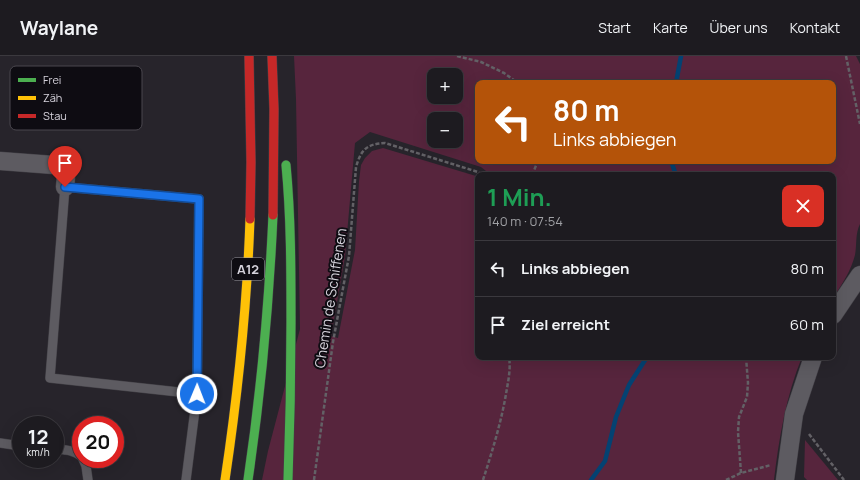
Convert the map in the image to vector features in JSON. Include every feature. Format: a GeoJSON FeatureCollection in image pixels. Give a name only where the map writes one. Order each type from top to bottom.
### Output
{"type":"FeatureCollection","features":[{"type":"Feature","properties":{"kind":"highway","name":"A12"},"geometry":{"type":"LineString","coordinates":[[225,480],[242,350],[248,260],[251,170],[249,56]]}},
{"type":"Feature","properties":{"kind":"highway","name":"A12"},"geometry":{"type":"LineString","coordinates":[[248,480],[260,394],[270,268],[274,141],[273,56]]}},
{"type":"Feature","properties":{"kind":"highway"},"geometry":{"type":"LineString","coordinates":[[273,56],[283,135]]}},
{"type":"Feature","properties":{"kind":"highway"},"geometry":{"type":"LineString","coordinates":[[285,159],[288,190],[291,290],[291,400],[288,480]]}},
{"type":"Feature","properties":{"kind":"street"},"geometry":{"type":"LineString","coordinates":[[0,161],[66,166],[65,187]]}},
{"type":"Feature","properties":{"kind":"street"},"geometry":{"type":"LineString","coordinates":[[836,311],[860,275]]}},
{"type":"Feature","properties":{"kind":"street"},"geometry":{"type":"LineString","coordinates":[[785,480],[794,414],[812,360]]}},
{"type":"Feature","properties":{"kind":"lane"},"geometry":{"type":"LineString","coordinates":[[186,480],[197,394],[199,199],[65,187],[50,378],[197,394]]}},
{"type":"Feature","properties":{"kind":"lane"},"geometry":{"type":"LineString","coordinates":[[0,443],[12,445]]}},
{"type":"Feature","properties":{"kind":"lane"},"geometry":{"type":"LineString","coordinates":[[86,468],[88,480]]}},
{"type":"Feature","properties":{"kind":"path"},"geometry":{"type":"LineString","coordinates":[[457,56],[481,62],[504,73],[514,80]]}},
{"type":"Feature","properties":{"kind":"path"},"geometry":{"type":"LineString","coordinates":[[846,56],[860,124]]}},
{"type":"Feature","properties":{"kind":"path","name":"Chemin de Schiffenen"},"geometry":{"type":"LineString","coordinates":[[314,480],[333,342],[349,256],[356,168],[359,156],[366,148],[374,143],[385,143],[475,172]]}},
{"type":"Feature","properties":{"kind":"path"},"geometry":{"type":"LineString","coordinates":[[483,480],[494,445],[504,404],[508,383],[510,360]]}},
{"type":"Feature","properties":{"kind":"path"},"geometry":{"type":"LineString","coordinates":[[741,473],[738,432],[739,417],[747,397],[748,383],[746,360]]}},
{"type":"Feature","properties":{"kind":"path"},"geometry":{"type":"LineString","coordinates":[[806,431],[844,480]]}},
{"type":"Feature","properties":{"kind":"path"},"geometry":{"type":"LineString","coordinates":[[726,480],[741,473],[787,460]]}},
{"type":"Feature","properties":{"kind":"shaded area"},"geometry":{"type":"Polygon","coordinates":[[[294,56],[856,56],[860,64],[860,224],[857,232],[856,251],[853,261],[846,277],[836,293],[836,172],[487,172],[481,167],[370,132],[355,143],[345,257],[331,336],[338,338],[355,250],[359,181],[361,165],[365,158],[372,151],[383,148],[475,176],[475,360],[801,360],[787,402],[774,480],[262,480],[268,451],[300,329],[294,56]]]}},
{"type":"Feature","properties":{"kind":"shaded area"},"geometry":{"type":"Polygon","coordinates":[[[805,440],[838,480],[807,480],[804,477],[805,440]]]}},
{"type":"Feature","properties":{"kind":"waterway"},"geometry":{"type":"LineString","coordinates":[[677,80],[681,56]]}},
{"type":"Feature","properties":{"kind":"waterway"},"geometry":{"type":"LineString","coordinates":[[672,164],[675,172]]}},
{"type":"Feature","properties":{"kind":"waterway"},"geometry":{"type":"LineString","coordinates":[[591,480],[605,461],[616,417],[629,385],[645,360]]}},
{"type":"Feature","properties":{"kind":"traffic: fast"},"geometry":{"type":"LineString","coordinates":[[286,165],[290,224],[291,283],[291,381],[288,480]]}},
{"type":"Feature","properties":{"kind":"traffic: fast"},"geometry":{"type":"LineString","coordinates":[[248,480],[264,348],[273,215]]}},
{"type":"Feature","properties":{"kind":"traffic: slow"},"geometry":{"type":"LineString","coordinates":[[225,480],[241,350],[247,284],[250,219]]}},
{"type":"Feature","properties":{"kind":"traffic: jam"},"geometry":{"type":"LineString","coordinates":[[249,56],[251,162],[250,219]]}},
{"type":"Feature","properties":{"kind":"traffic: jam"},"geometry":{"type":"LineString","coordinates":[[272,56],[274,109],[273,215]]}},
{"type":"Feature","properties":{"kind":"route"},"geometry":{"type":"LineString","coordinates":[[65,187],[199,199],[197,394]]}}]}
